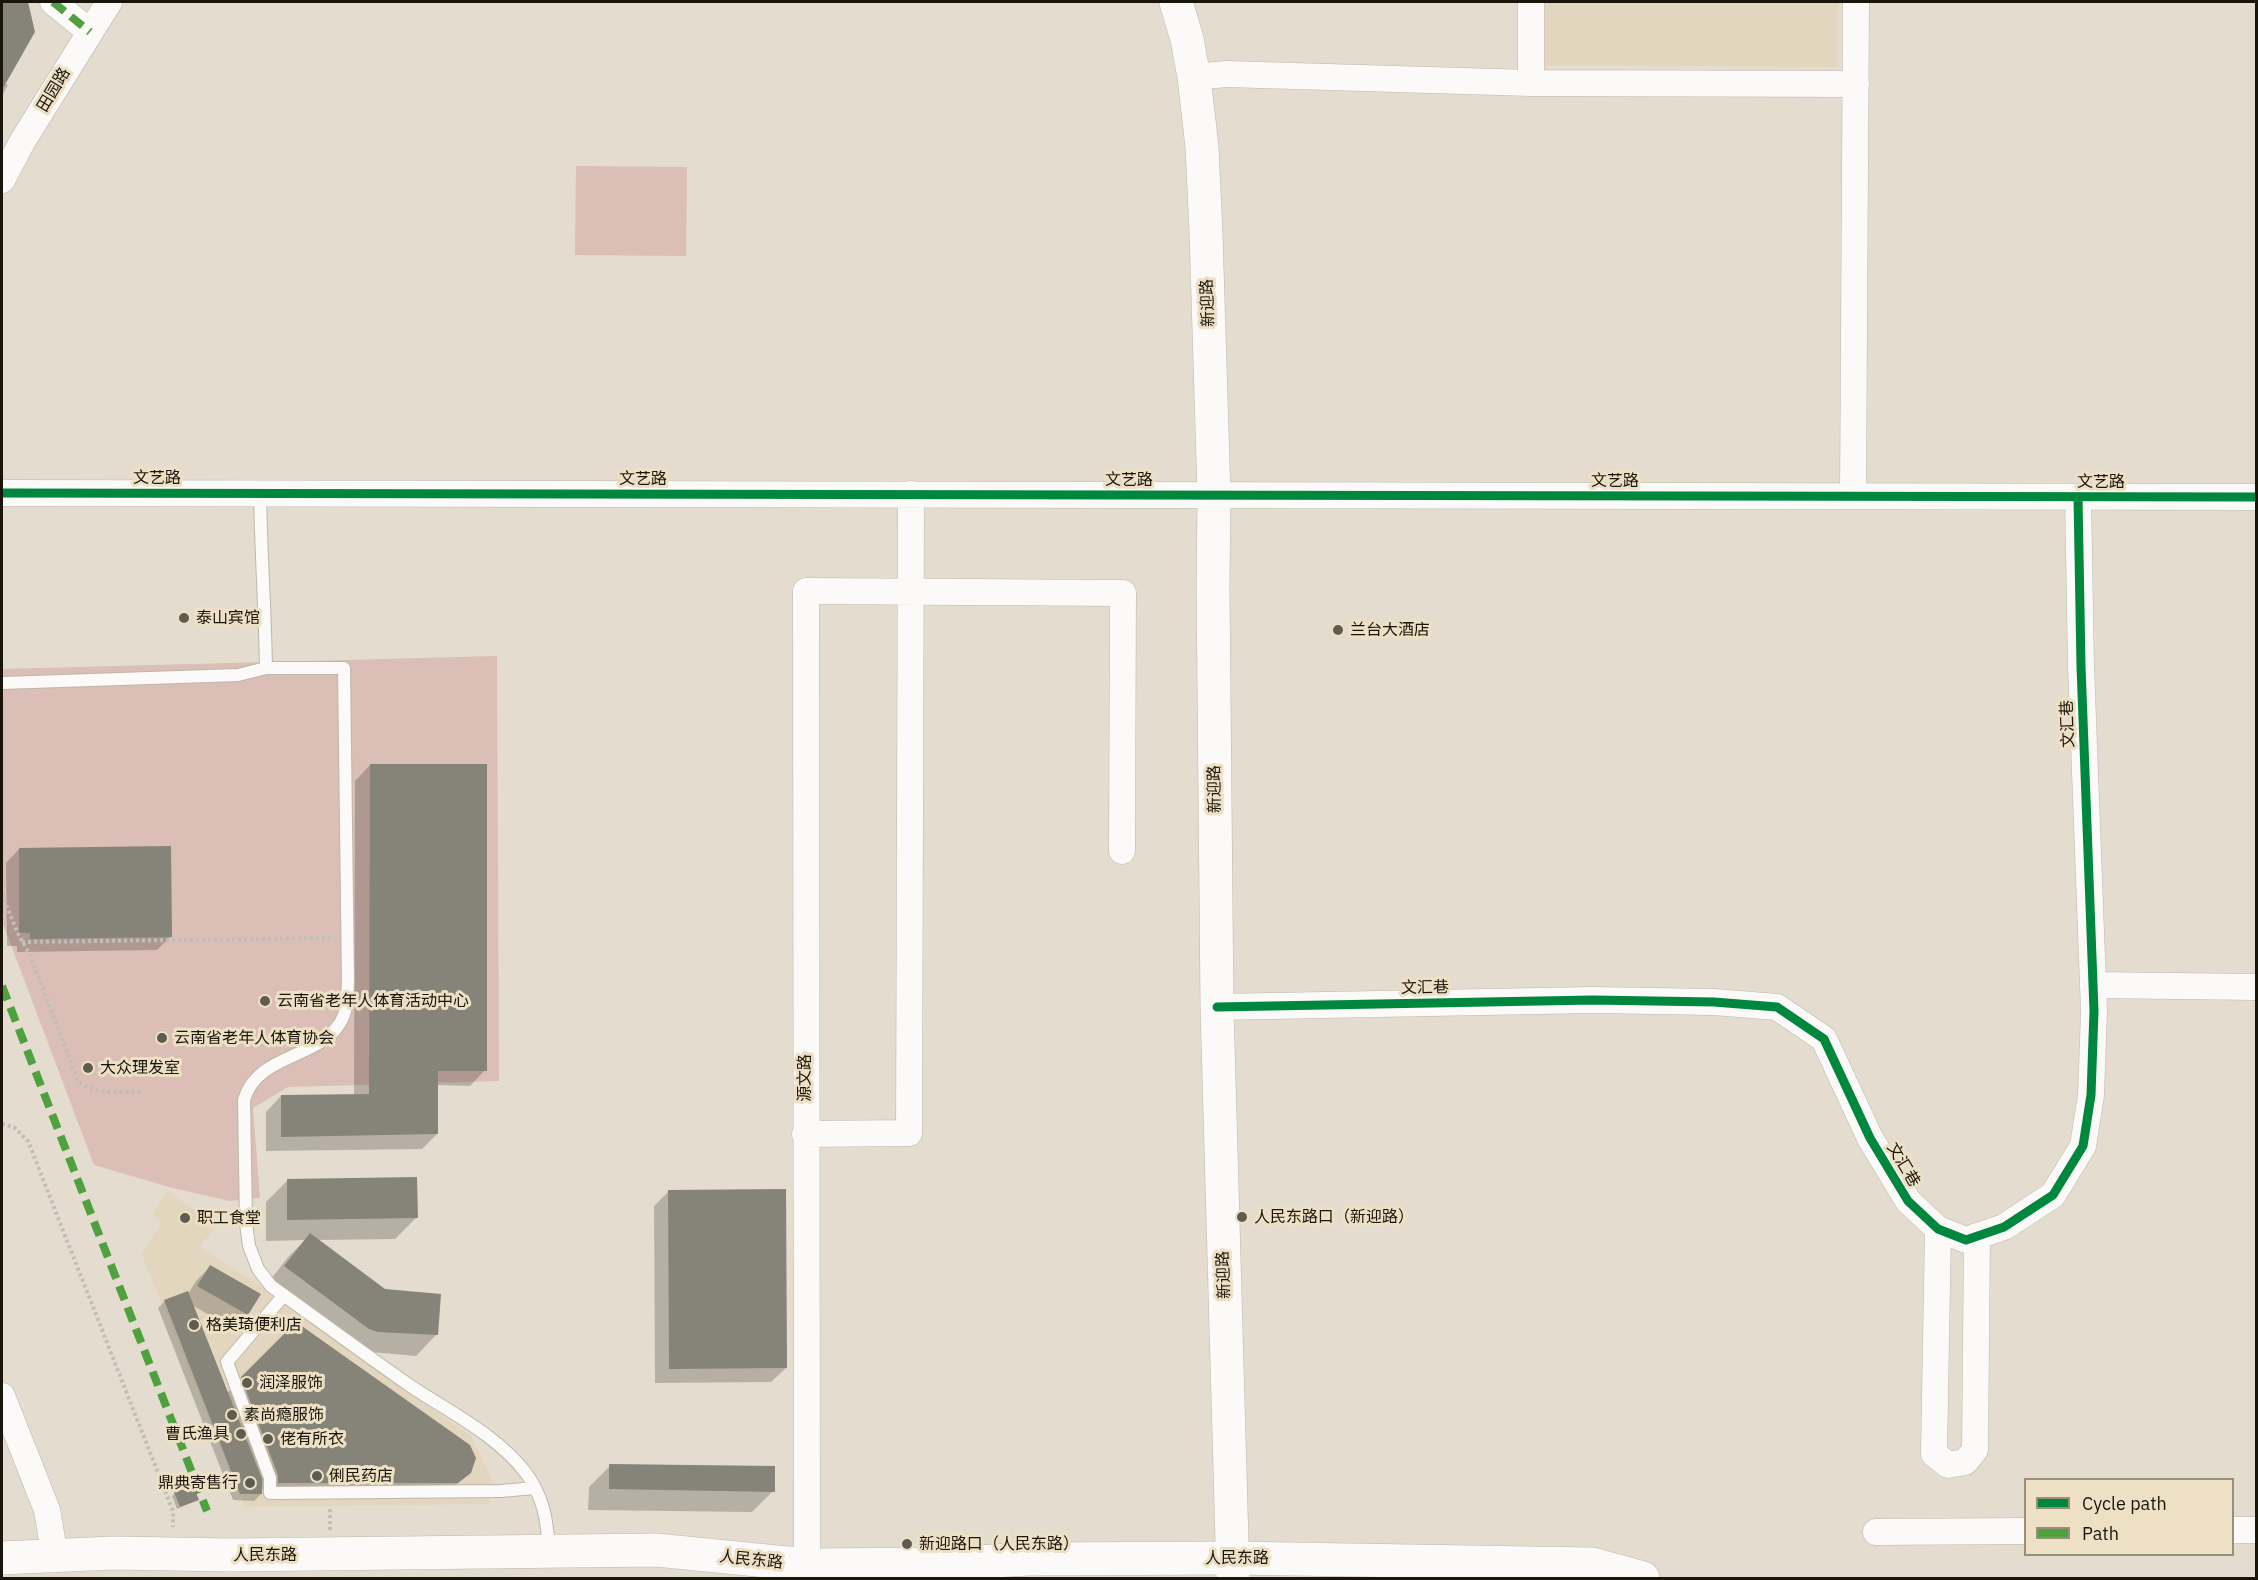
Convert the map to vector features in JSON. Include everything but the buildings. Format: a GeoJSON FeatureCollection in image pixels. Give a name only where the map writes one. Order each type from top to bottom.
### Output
{"type":"FeatureCollection","features":[{"type":"Feature","properties":{"kind":"main road","name":"新迎路"},"geometry":{"type":"LineString","coordinates":[[1176,2],[1187,39],[1194,77],[1203,157],[1214,495],[1217,1007],[1233,1568]]}},
{"type":"Feature","properties":{"kind":"main road","name":"人民东路"},"geometry":{"type":"LineString","coordinates":[[2,1558],[112,1553],[230,1555],[656,1550],[807,1565],[940,1564],[1029,1559],[1233,1568],[1592,1564],[1643,1578]]}},
{"type":"Feature","properties":{"kind":"street"},"geometry":{"type":"LineString","coordinates":[[53,2],[90,32]]}},
{"type":"Feature","properties":{"kind":"street","name":"田园路"},"geometry":{"type":"LineString","coordinates":[[2,180],[109,2]]}},
{"type":"Feature","properties":{"kind":"street"},"geometry":{"type":"LineString","coordinates":[[1531,2],[1531,83]]}},
{"type":"Feature","properties":{"kind":"street"},"geometry":{"type":"LineString","coordinates":[[1853,496],[1856,2]]}},
{"type":"Feature","properties":{"kind":"street"},"geometry":{"type":"LineString","coordinates":[[1194,77],[1226,74],[1531,83],[1856,84]]}},
{"type":"Feature","properties":{"kind":"street","name":"文艺路"},"geometry":{"type":"LineString","coordinates":[[2,493],[2256,497]]}},
{"type":"Feature","properties":{"kind":"street"},"geometry":{"type":"LineString","coordinates":[[805,1134],[909,1133],[911,494]]}},
{"type":"Feature","properties":{"kind":"street","name":"文汇巷"},"geometry":{"type":"LineString","coordinates":[[1217,1007],[1593,1000],[1714,1002],[1777,1007],[1824,1039],[1870,1138],[1908,1201],[1938,1229],[1966,1240],[2004,1227],[2053,1195],[2083,1146],[2091,1095],[2093,985],[2078,496]]}},
{"type":"Feature","properties":{"kind":"street","name":"源文路"},"geometry":{"type":"LineString","coordinates":[[807,1565],[806,591],[911,592]]}},
{"type":"Feature","properties":{"kind":"street"},"geometry":{"type":"LineString","coordinates":[[911,592],[1123,594],[1122,851]]}},
{"type":"Feature","properties":{"kind":"street"},"geometry":{"type":"LineString","coordinates":[[2093,985],[2256,987]]}},
{"type":"Feature","properties":{"kind":"street"},"geometry":{"type":"LineString","coordinates":[[1938,1229],[1934,1454],[1948,1465],[1965,1462],[1975,1450],[1977,1236]]}},
{"type":"Feature","properties":{"kind":"street"},"geometry":{"type":"LineString","coordinates":[[2,1396],[47,1510],[55,1557]]}},
{"type":"Feature","properties":{"kind":"street"},"geometry":{"type":"LineString","coordinates":[[2234,1530],[2256,1530]]}},
{"type":"Feature","properties":{"kind":"street"},"geometry":{"type":"LineString","coordinates":[[1876,1532],[2024,1531]]}},
{"type":"Feature","properties":{"kind":"lane"},"geometry":{"type":"LineString","coordinates":[[260,493],[266,668]]}},
{"type":"Feature","properties":{"kind":"lane"},"geometry":{"type":"LineString","coordinates":[[2,683],[238,675],[266,668],[344,668],[346,1006],[341,1021],[334,1031],[308,1049],[255,1077],[247,1087],[244,1100],[246,1223],[249,1246],[258,1269],[271,1286],[409,1385],[487,1435],[511,1456],[526,1474],[547,1515],[549,1551]]}},
{"type":"Feature","properties":{"kind":"lane"},"geometry":{"type":"LineString","coordinates":[[284,1295],[227,1362],[270,1478],[270,1493],[501,1491],[534,1488]]}},
{"type":"Feature","properties":{"kind":"path"},"geometry":{"type":"LineString","coordinates":[[2,894],[22,942],[30,955],[78,1081],[86,1088],[95,1091],[142,1092]]}},
{"type":"Feature","properties":{"kind":"path"},"geometry":{"type":"LineString","coordinates":[[22,942],[347,938]]}},
{"type":"Feature","properties":{"kind":"path"},"geometry":{"type":"LineString","coordinates":[[2,1124],[15,1128],[28,1141],[172,1511]]}},
{"type":"Feature","properties":{"kind":"shaded area"},"geometry":{"type":"Polygon","coordinates":[[[1544,2],[1837,2],[1837,67],[1544,65],[1544,2]]]}},
{"type":"Feature","properties":{"kind":"shaded area"},"geometry":{"type":"Polygon","coordinates":[[[576,166],[687,167],[686,256],[575,255],[576,166]]]}},
{"type":"Feature","properties":{"kind":"shaded area","name":"云南省老年人体育活动中心"},"geometry":{"type":"Polygon","coordinates":[[[497,656],[499,1081],[288,1087],[253,1108],[260,1198],[229,1201],[169,1187],[94,1165],[2,921],[2,669],[497,656]]]}},
{"type":"Feature","properties":{"kind":"shaded area"},"geometry":{"type":"Polygon","coordinates":[[[168,1191],[216,1226],[200,1247],[258,1284],[471,1436],[492,1479],[490,1504],[245,1507],[141,1253],[161,1224],[153,1214],[168,1191]]]}},
{"type":"Feature","properties":{"kind":"marked path"},"geometry":{"type":"LineString","coordinates":[[53,2],[90,32]]}},
{"type":"Feature","properties":{"kind":"marked path"},"geometry":{"type":"LineString","coordinates":[[2,986],[207,1511]]}},
{"type":"Feature","properties":{"kind":"cycle path"},"geometry":{"type":"LineString","coordinates":[[2,493],[2256,497]]}},
{"type":"Feature","properties":{"kind":"cycle path"},"geometry":{"type":"LineString","coordinates":[[1217,1007],[1593,1000],[1714,1002],[1777,1007],[1824,1039],[1870,1138],[1908,1201],[1938,1229],[1966,1240],[2004,1227],[2053,1195],[2083,1146],[2091,1095],[2094,1011],[2081,666],[2078,497]]}},
{"type":"Feature","properties":{"kind":"place","name":"泰山宾馆"},"geometry":{"type":"Point","coordinates":[184,618]}},
{"type":"Feature","properties":{"kind":"place","name":"兰台大酒店"},"geometry":{"type":"Point","coordinates":[1338,630]}},
{"type":"Feature","properties":{"kind":"place","name":"云南省老年人体育活动中心"},"geometry":{"type":"Point","coordinates":[265,1001]}},
{"type":"Feature","properties":{"kind":"place","name":"云南省老年人体育协会"},"geometry":{"type":"Point","coordinates":[162,1038]}},
{"type":"Feature","properties":{"kind":"place","name":"大众理发室"},"geometry":{"type":"Point","coordinates":[88,1068]}},
{"type":"Feature","properties":{"kind":"place","name":"人民东路口（新迎路）"},"geometry":{"type":"Point","coordinates":[1242,1217]}},
{"type":"Feature","properties":{"kind":"place","name":"职工食堂"},"geometry":{"type":"Point","coordinates":[185,1218]}},
{"type":"Feature","properties":{"kind":"place","name":"格美琦便利店"},"geometry":{"type":"Point","coordinates":[194,1325]}},
{"type":"Feature","properties":{"kind":"place","name":"润泽服饰"},"geometry":{"type":"Point","coordinates":[247,1383]}},
{"type":"Feature","properties":{"kind":"place","name":"素尚瘾服饰"},"geometry":{"type":"Point","coordinates":[232,1415]}},
{"type":"Feature","properties":{"kind":"place","name":"曹氏渔具"},"geometry":{"type":"Point","coordinates":[241,1434]}},
{"type":"Feature","properties":{"kind":"place","name":"佬有所衣"},"geometry":{"type":"Point","coordinates":[268,1439]}},
{"type":"Feature","properties":{"kind":"place","name":"俐民药店"},"geometry":{"type":"Point","coordinates":[317,1476]}},
{"type":"Feature","properties":{"kind":"place","name":"鼎典寄售行"},"geometry":{"type":"Point","coordinates":[250,1483]}},
{"type":"Feature","properties":{"kind":"place","name":"新迎路口（人民东路）"},"geometry":{"type":"Point","coordinates":[907,1544]}}]}
